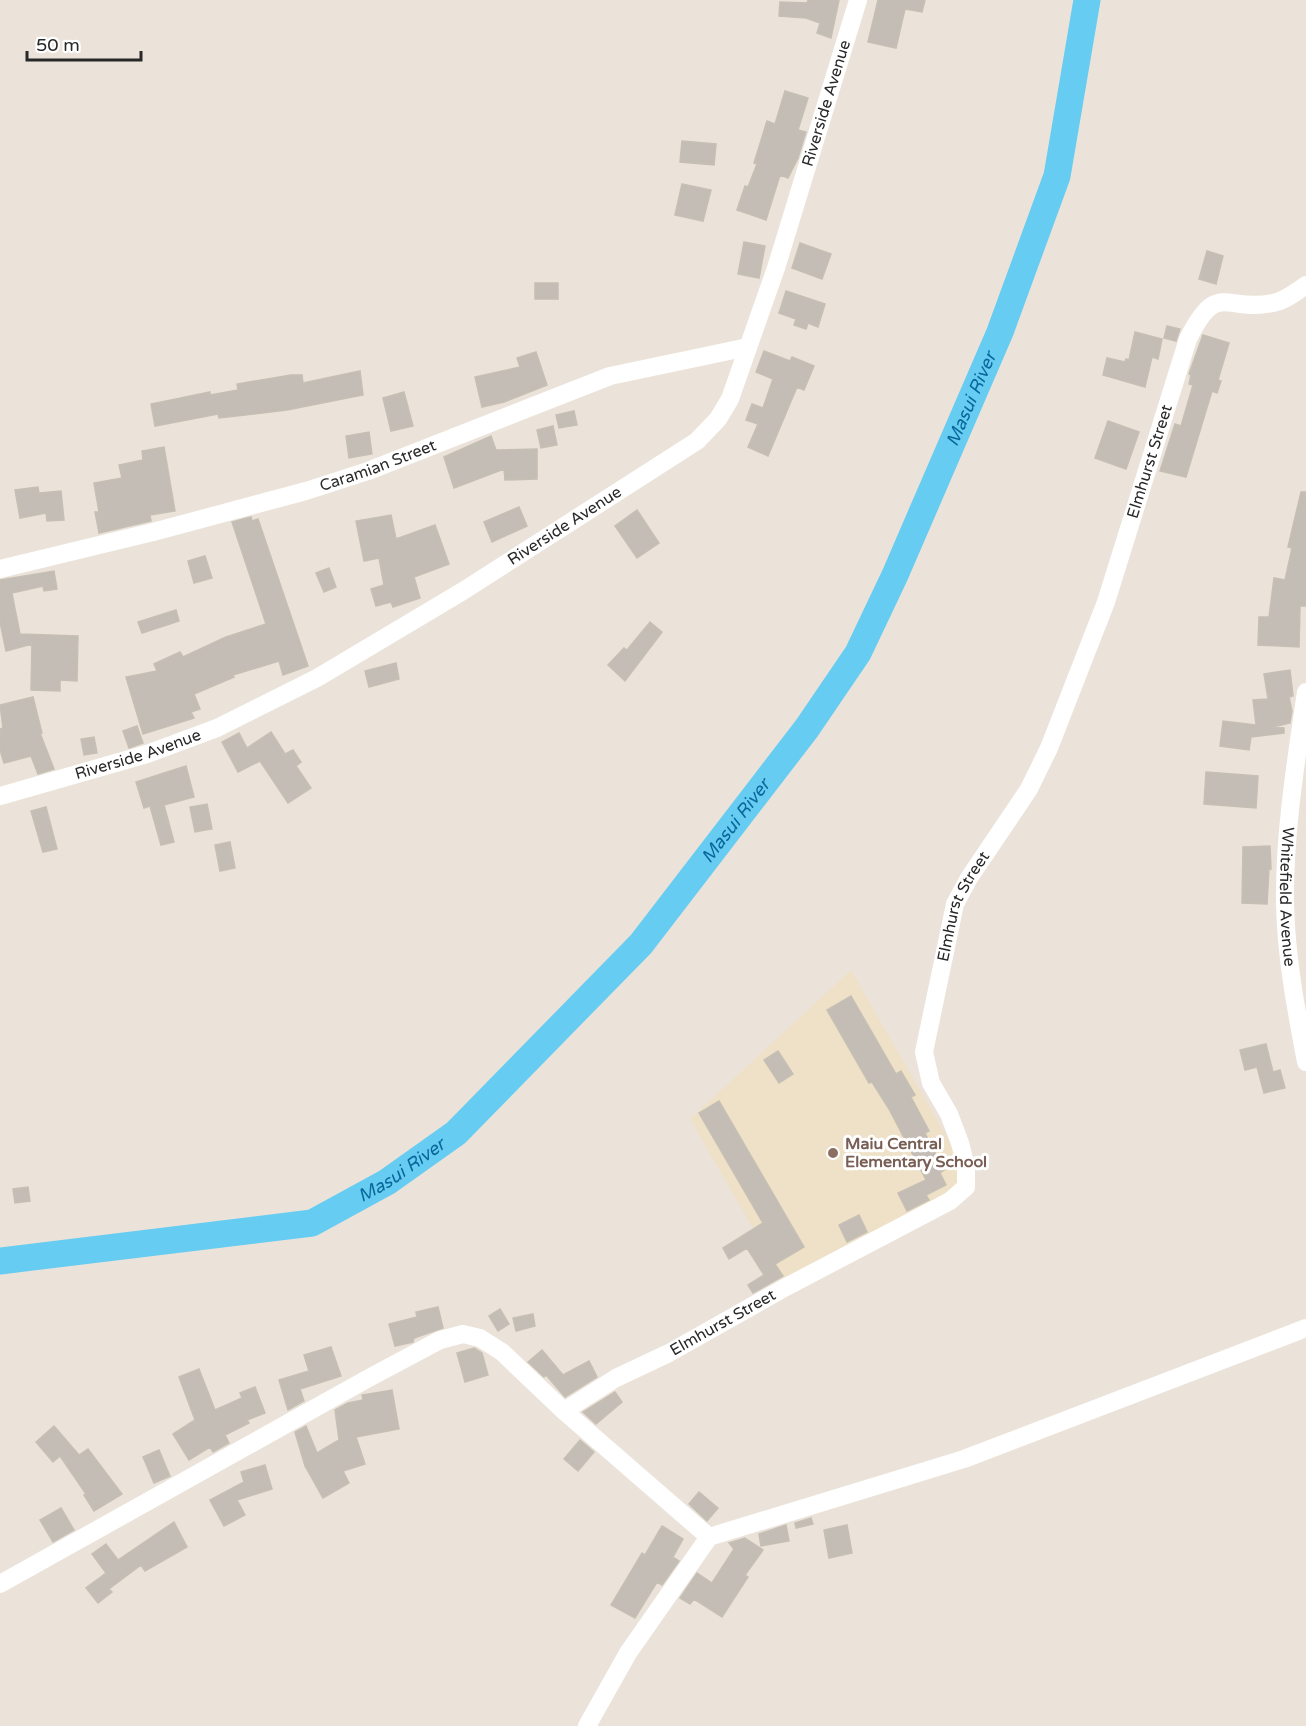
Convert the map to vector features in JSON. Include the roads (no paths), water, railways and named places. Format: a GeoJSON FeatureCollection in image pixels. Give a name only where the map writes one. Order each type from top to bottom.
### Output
{"type":"FeatureCollection","features":[{"type":"Feature","properties":{"kind":"street","name":"Riverside Avenue"},"geometry":{"type":"LineString","coordinates":[[0,796],[147,754],[217,728],[317,678],[395,633],[697,441],[718,419],[730,399],[776,268],[858,0]]}},
{"type":"Feature","properties":{"kind":"street","name":"Elmhurst Street"},"geometry":{"type":"LineString","coordinates":[[564,1411],[616,1378],[669,1353],[786,1287],[950,1201],[966,1186],[966,1166],[960,1143],[950,1114],[932,1083],[924,1052],[955,904],[969,878],[1029,789],[1049,748],[1106,602],[1184,350],[1199,317],[1208,307],[1227,300],[1251,304],[1274,303],[1306,285]]}},
{"type":"Feature","properties":{"kind":"street","name":"Caramian Street"},"geometry":{"type":"LineString","coordinates":[[0,569],[153,532],[368,471],[610,376],[748,347]]}},
{"type":"Feature","properties":{"kind":"street","name":"Whitefield Avenue"},"geometry":{"type":"LineString","coordinates":[[1306,692],[1293,783],[1285,900],[1291,980],[1306,1062]]}},
{"type":"Feature","properties":{"kind":"street"},"geometry":{"type":"LineString","coordinates":[[587,1726],[628,1653],[709,1537],[953,1463],[1306,1328]]}},
{"type":"Feature","properties":{"kind":"street"},"geometry":{"type":"LineString","coordinates":[[0,1584],[367,1379],[450,1337],[463,1334],[480,1338],[502,1352],[564,1411],[709,1537]]}},
{"type":"Feature","properties":{"kind":"waterway","name":"Masui River"},"geometry":{"type":"LineString","coordinates":[[0,1261],[312,1223],[387,1182],[456,1133],[641,944],[807,728],[858,653],[895,575],[1000,332],[1057,176],[1087,0]]}},
{"type":"Feature","properties":{"kind":"place","name":"Maiu Central Elementary School"},"geometry":{"type":"Point","coordinates":[833,1153]}}]}
